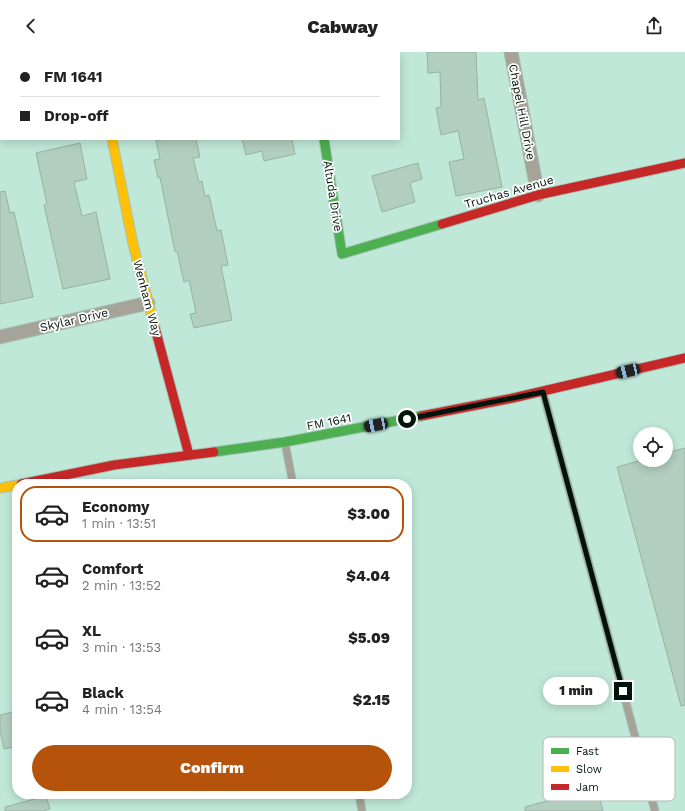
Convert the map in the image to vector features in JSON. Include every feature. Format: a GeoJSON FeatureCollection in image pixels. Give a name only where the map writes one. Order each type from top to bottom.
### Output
{"type":"FeatureCollection","features":[{"type":"Feature","properties":{"kind":"street","name":"Chapel Hill Drive"},"geometry":{"type":"LineString","coordinates":[[511,52],[538,195]]}},
{"type":"Feature","properties":{"kind":"street","name":"Wenham Way"},"geometry":{"type":"LineString","coordinates":[[112,140],[133,244],[189,455]]}},
{"type":"Feature","properties":{"kind":"street","name":"Altuda Drive"},"geometry":{"type":"LineString","coordinates":[[324,140],[342,254]]}},
{"type":"Feature","properties":{"kind":"street","name":"Truchas Avenue"},"geometry":{"type":"LineString","coordinates":[[342,254],[538,195],[685,163]]}},
{"type":"Feature","properties":{"kind":"street","name":"Skylar Drive"},"geometry":{"type":"LineString","coordinates":[[0,337],[148,303]]}},
{"type":"Feature","properties":{"kind":"street","name":"FM 1641"},"geometry":{"type":"LineString","coordinates":[[45,479],[114,465],[285,442],[543,392],[685,358]]}},
{"type":"Feature","properties":{"kind":"street"},"geometry":{"type":"LineString","coordinates":[[0,488],[12,486]]}},
{"type":"Feature","properties":{"kind":"lane"},"geometry":{"type":"LineString","coordinates":[[543,392],[635,737]]}},
{"type":"Feature","properties":{"kind":"lane"},"geometry":{"type":"LineString","coordinates":[[285,442],[292,479]]}},
{"type":"Feature","properties":{"kind":"lane"},"geometry":{"type":"LineString","coordinates":[[360,799],[362,811]]}},
{"type":"Feature","properties":{"kind":"lane"},"geometry":{"type":"LineString","coordinates":[[652,801],[655,811]]}},
{"type":"Feature","properties":{"kind":"building"},"geometry":{"type":"Polygon","coordinates":[[[427,52],[476,52],[478,100],[484,98],[502,187],[456,196],[449,162],[464,159],[458,131],[441,135],[436,108],[441,107],[440,72],[428,73],[427,52]]]}},
{"type":"Feature","properties":{"kind":"building"},"geometry":{"type":"Polygon","coordinates":[[[196,140],[200,157],[193,158],[199,182],[202,181],[205,196],[209,195],[217,231],[221,230],[228,265],[221,266],[232,320],[194,328],[190,314],[196,313],[189,280],[184,282],[177,251],[175,252],[160,177],[158,178],[154,160],[160,159],[156,141],[196,140]]]}},
{"type":"Feature","properties":{"kind":"building"},"geometry":{"type":"Polygon","coordinates":[[[242,140],[292,140],[295,154],[264,161],[262,151],[246,155],[242,140]]]}},
{"type":"Feature","properties":{"kind":"building"},"geometry":{"type":"Polygon","coordinates":[[[80,143],[87,179],[74,182],[82,216],[96,212],[110,279],[63,289],[44,205],[47,204],[36,153],[80,143]]]}},
{"type":"Feature","properties":{"kind":"building"},"geometry":{"type":"Polygon","coordinates":[[[418,163],[422,179],[410,183],[415,202],[382,212],[372,176],[418,163]]]}},
{"type":"Feature","properties":{"kind":"building"},"geometry":{"type":"Polygon","coordinates":[[[5,191],[10,213],[14,212],[33,297],[0,304],[0,192],[5,191]]]}},
{"type":"Feature","properties":{"kind":"building"},"geometry":{"type":"Polygon","coordinates":[[[685,448],[685,705],[681,706],[617,467],[633,463],[633,467],[673,467],[673,451],[685,448]]]}},
{"type":"Feature","properties":{"kind":"building"},"geometry":{"type":"Polygon","coordinates":[[[12,712],[12,747],[4,749],[0,730],[0,715],[12,712]]]}},
{"type":"Feature","properties":{"kind":"building"},"geometry":{"type":"Polygon","coordinates":[[[35,799],[47,799],[50,809],[43,811],[5,811],[5,807],[35,799]]]}},
{"type":"Feature","properties":{"kind":"building"},"geometry":{"type":"Polygon","coordinates":[[[547,801],[600,801],[603,811],[525,811],[525,807],[547,801]]]}},
{"type":"Feature","properties":{"kind":"traffic: fast"},"geometry":{"type":"LineString","coordinates":[[324,140],[342,254],[442,224]]}},
{"type":"Feature","properties":{"kind":"traffic: fast"},"geometry":{"type":"LineString","coordinates":[[214,452],[285,442],[421,416]]}},
{"type":"Feature","properties":{"kind":"traffic: slow"},"geometry":{"type":"LineString","coordinates":[[112,140],[133,244],[155,328]]}},
{"type":"Feature","properties":{"kind":"traffic: slow"},"geometry":{"type":"LineString","coordinates":[[0,488],[12,486]]}},
{"type":"Feature","properties":{"kind":"traffic: jam"},"geometry":{"type":"LineString","coordinates":[[442,224],[538,195],[685,163]]}},
{"type":"Feature","properties":{"kind":"traffic: jam"},"geometry":{"type":"LineString","coordinates":[[155,328],[189,455]]}},
{"type":"Feature","properties":{"kind":"traffic: jam"},"geometry":{"type":"LineString","coordinates":[[421,416],[513,398],[685,358]]}},
{"type":"Feature","properties":{"kind":"traffic: jam"},"geometry":{"type":"LineString","coordinates":[[45,479],[114,465],[214,452]]}},
{"type":"Feature","properties":{"kind":"route"},"geometry":{"type":"LineString","coordinates":[[407,419],[543,392],[623,691]]}}]}
